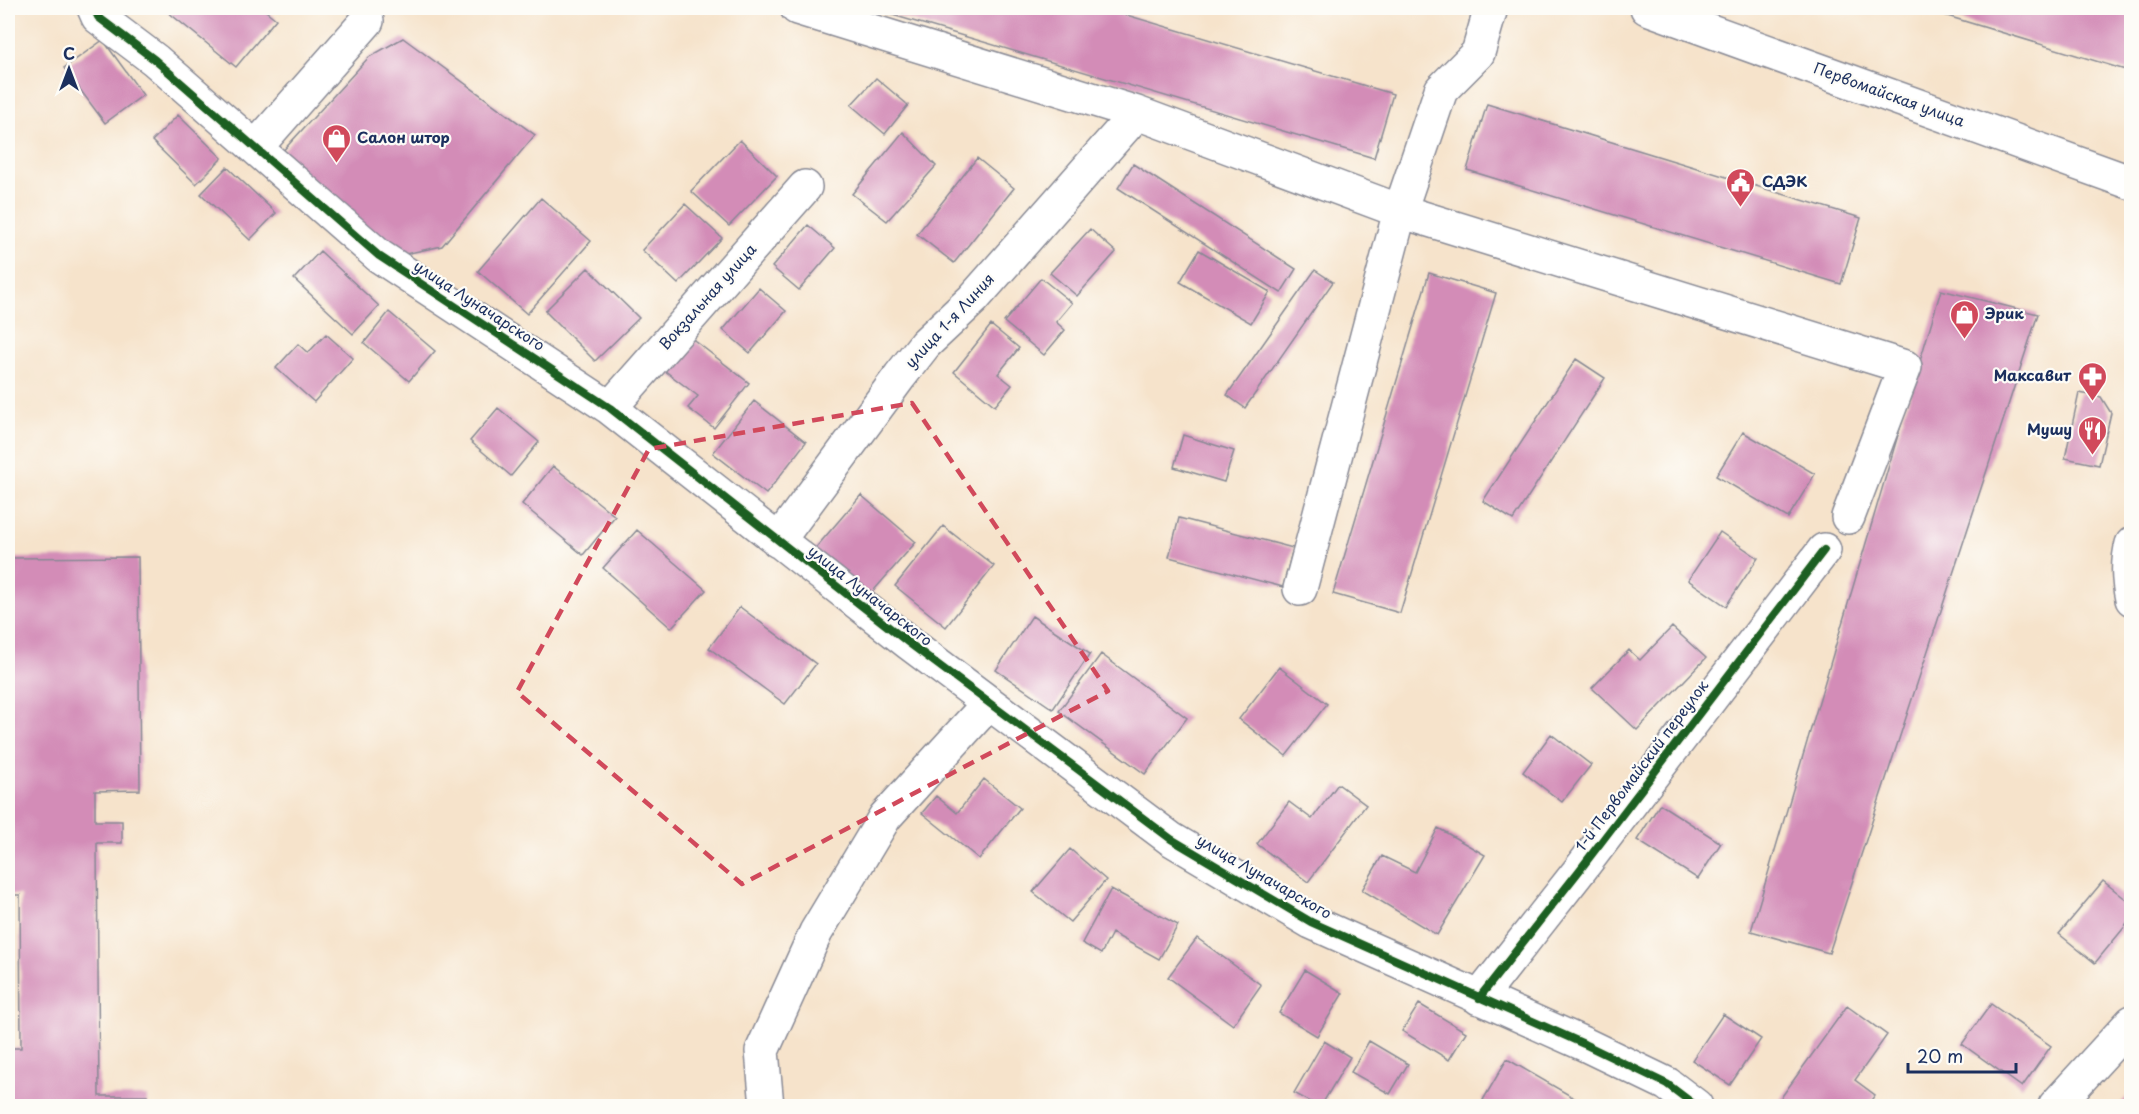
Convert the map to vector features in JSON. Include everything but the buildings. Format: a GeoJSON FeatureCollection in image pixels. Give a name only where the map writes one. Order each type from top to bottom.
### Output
{"type":"FeatureCollection","features":[{"type":"Feature","properties":{"kind":"street","name":"улица Луначарского"},"geometry":{"type":"LineString","coordinates":[[93,8],[98,17],[155,60],[379,256],[610,408],[778,541],[1171,839],[1311,922],[1667,1084],[1696,1107]]}},
{"type":"Feature","properties":{"kind":"street"},"geometry":{"type":"LineString","coordinates":[[797,8],[1137,113],[1400,211],[1905,367],[1848,517]]}},
{"type":"Feature","properties":{"kind":"street"},"geometry":{"type":"LineString","coordinates":[[1300,589],[1400,211],[1440,90],[1478,53],[1491,8]]}},
{"type":"Feature","properties":{"kind":"street","name":"Первомайская улица"},"geometry":{"type":"LineString","coordinates":[[1647,8],[2132,183]]}},
{"type":"Feature","properties":{"kind":"street"},"geometry":{"type":"LineString","coordinates":[[256,147],[367,21]]}},
{"type":"Feature","properties":{"kind":"street","name":"улица 1-я Линия"},"geometry":{"type":"LineString","coordinates":[[778,541],[925,344],[973,299],[1137,113]]}},
{"type":"Feature","properties":{"kind":"street","name":"Вокзальная улица"},"geometry":{"type":"LineString","coordinates":[[610,408],[806,187]]}},
{"type":"Feature","properties":{"kind":"street"},"geometry":{"type":"LineString","coordinates":[[2132,544],[2129,554],[2128,583],[2132,599]]}},
{"type":"Feature","properties":{"kind":"street","name":"1-й Первомайский переулок"},"geometry":{"type":"LineString","coordinates":[[1479,998],[1824,550]]}},
{"type":"Feature","properties":{"kind":"street"},"geometry":{"type":"LineString","coordinates":[[767,1107],[762,1051],[816,932],[885,817],[989,703]]}},
{"type":"Feature","properties":{"kind":"street"},"geometry":{"type":"LineString","coordinates":[[2055,1107],[2132,1022]]}},
{"type":"Feature","properties":{"kind":"highlighted area"},"geometry":{"type":"Polygon","coordinates":[[[912,403],[1108,691],[742,884],[517,692],[649,449],[912,403]]]}},
{"type":"Feature","properties":{"kind":"cycle path"},"geometry":{"type":"LineString","coordinates":[[94,8],[98,17],[155,60],[379,256],[610,408],[909,643],[1171,839],[1311,922],[1584,1044],[1667,1084],[1696,1106]]}},
{"type":"Feature","properties":{"kind":"cycle path"},"geometry":{"type":"LineString","coordinates":[[1479,998],[1824,550]]}},
{"type":"Feature","properties":{"kind":"place","name":"Салон штор"},"geometry":{"type":"Point","coordinates":[336,164]}},
{"type":"Feature","properties":{"kind":"place","name":"СДЭК"},"geometry":{"type":"Point","coordinates":[1741,208]}},
{"type":"Feature","properties":{"kind":"place","name":"Эрик"},"geometry":{"type":"Point","coordinates":[1964,340]}},
{"type":"Feature","properties":{"kind":"place","name":"Максавит"},"geometry":{"type":"Point","coordinates":[2092,402]}},
{"type":"Feature","properties":{"kind":"place","name":"Мушу"},"geometry":{"type":"Point","coordinates":[2093,456]}}]}
